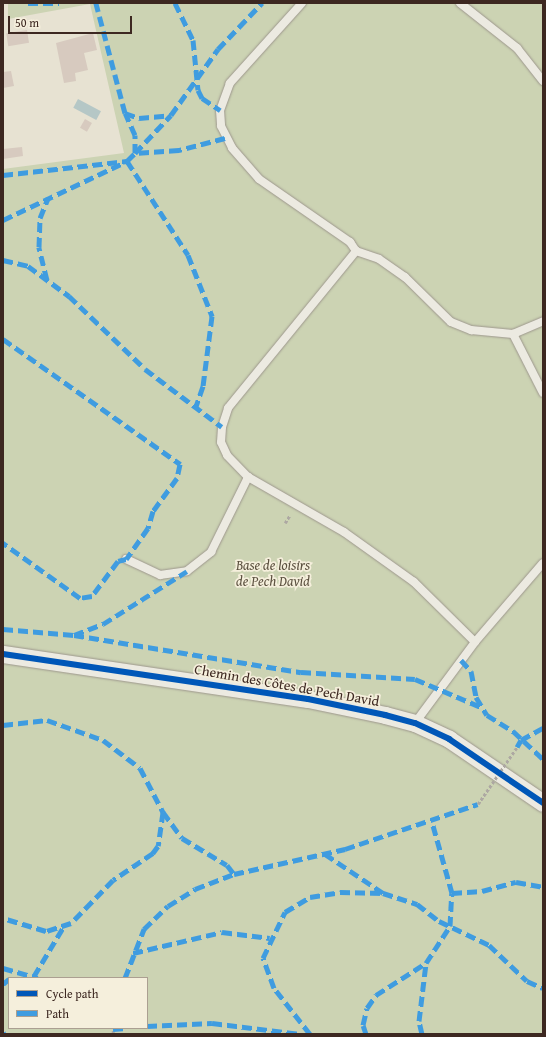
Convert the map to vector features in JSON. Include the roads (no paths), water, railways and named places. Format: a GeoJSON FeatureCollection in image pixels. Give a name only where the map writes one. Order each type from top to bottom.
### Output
{"type":"FeatureCollection","features":[{"type":"Feature","properties":{"kind":"street","name":"Chemin des Côtes de Pech David"},"geometry":{"type":"LineString","coordinates":[[3,654],[308,699],[415,723],[498,770],[543,803]]}},
{"type":"Feature","properties":{"kind":"lane"},"geometry":{"type":"LineString","coordinates":[[302,3],[230,83],[220,110],[221,126],[232,148],[259,179],[350,242],[356,251],[379,259],[405,277],[450,322],[471,330],[513,334],[543,321]]}},
{"type":"Feature","properties":{"kind":"lane"},"geometry":{"type":"LineString","coordinates":[[460,3],[517,48],[543,81]]}},
{"type":"Feature","properties":{"kind":"lane"},"geometry":{"type":"LineString","coordinates":[[356,251],[228,408],[222,427],[221,442],[227,455],[248,477],[344,532],[414,582],[475,642]]}},
{"type":"Feature","properties":{"kind":"lane"},"geometry":{"type":"LineString","coordinates":[[513,334],[543,393]]}},
{"type":"Feature","properties":{"kind":"lane"},"geometry":{"type":"LineString","coordinates":[[126,559],[160,575],[187,571],[211,552],[248,477]]}},
{"type":"Feature","properties":{"kind":"lane"},"geometry":{"type":"LineString","coordinates":[[415,723],[475,642],[543,563]]}},
{"type":"Feature","properties":{"kind":"park label","name":"Base de loisirs de Pech David"},"geometry":{"type":"Point","coordinates":[273,574]}}]}
